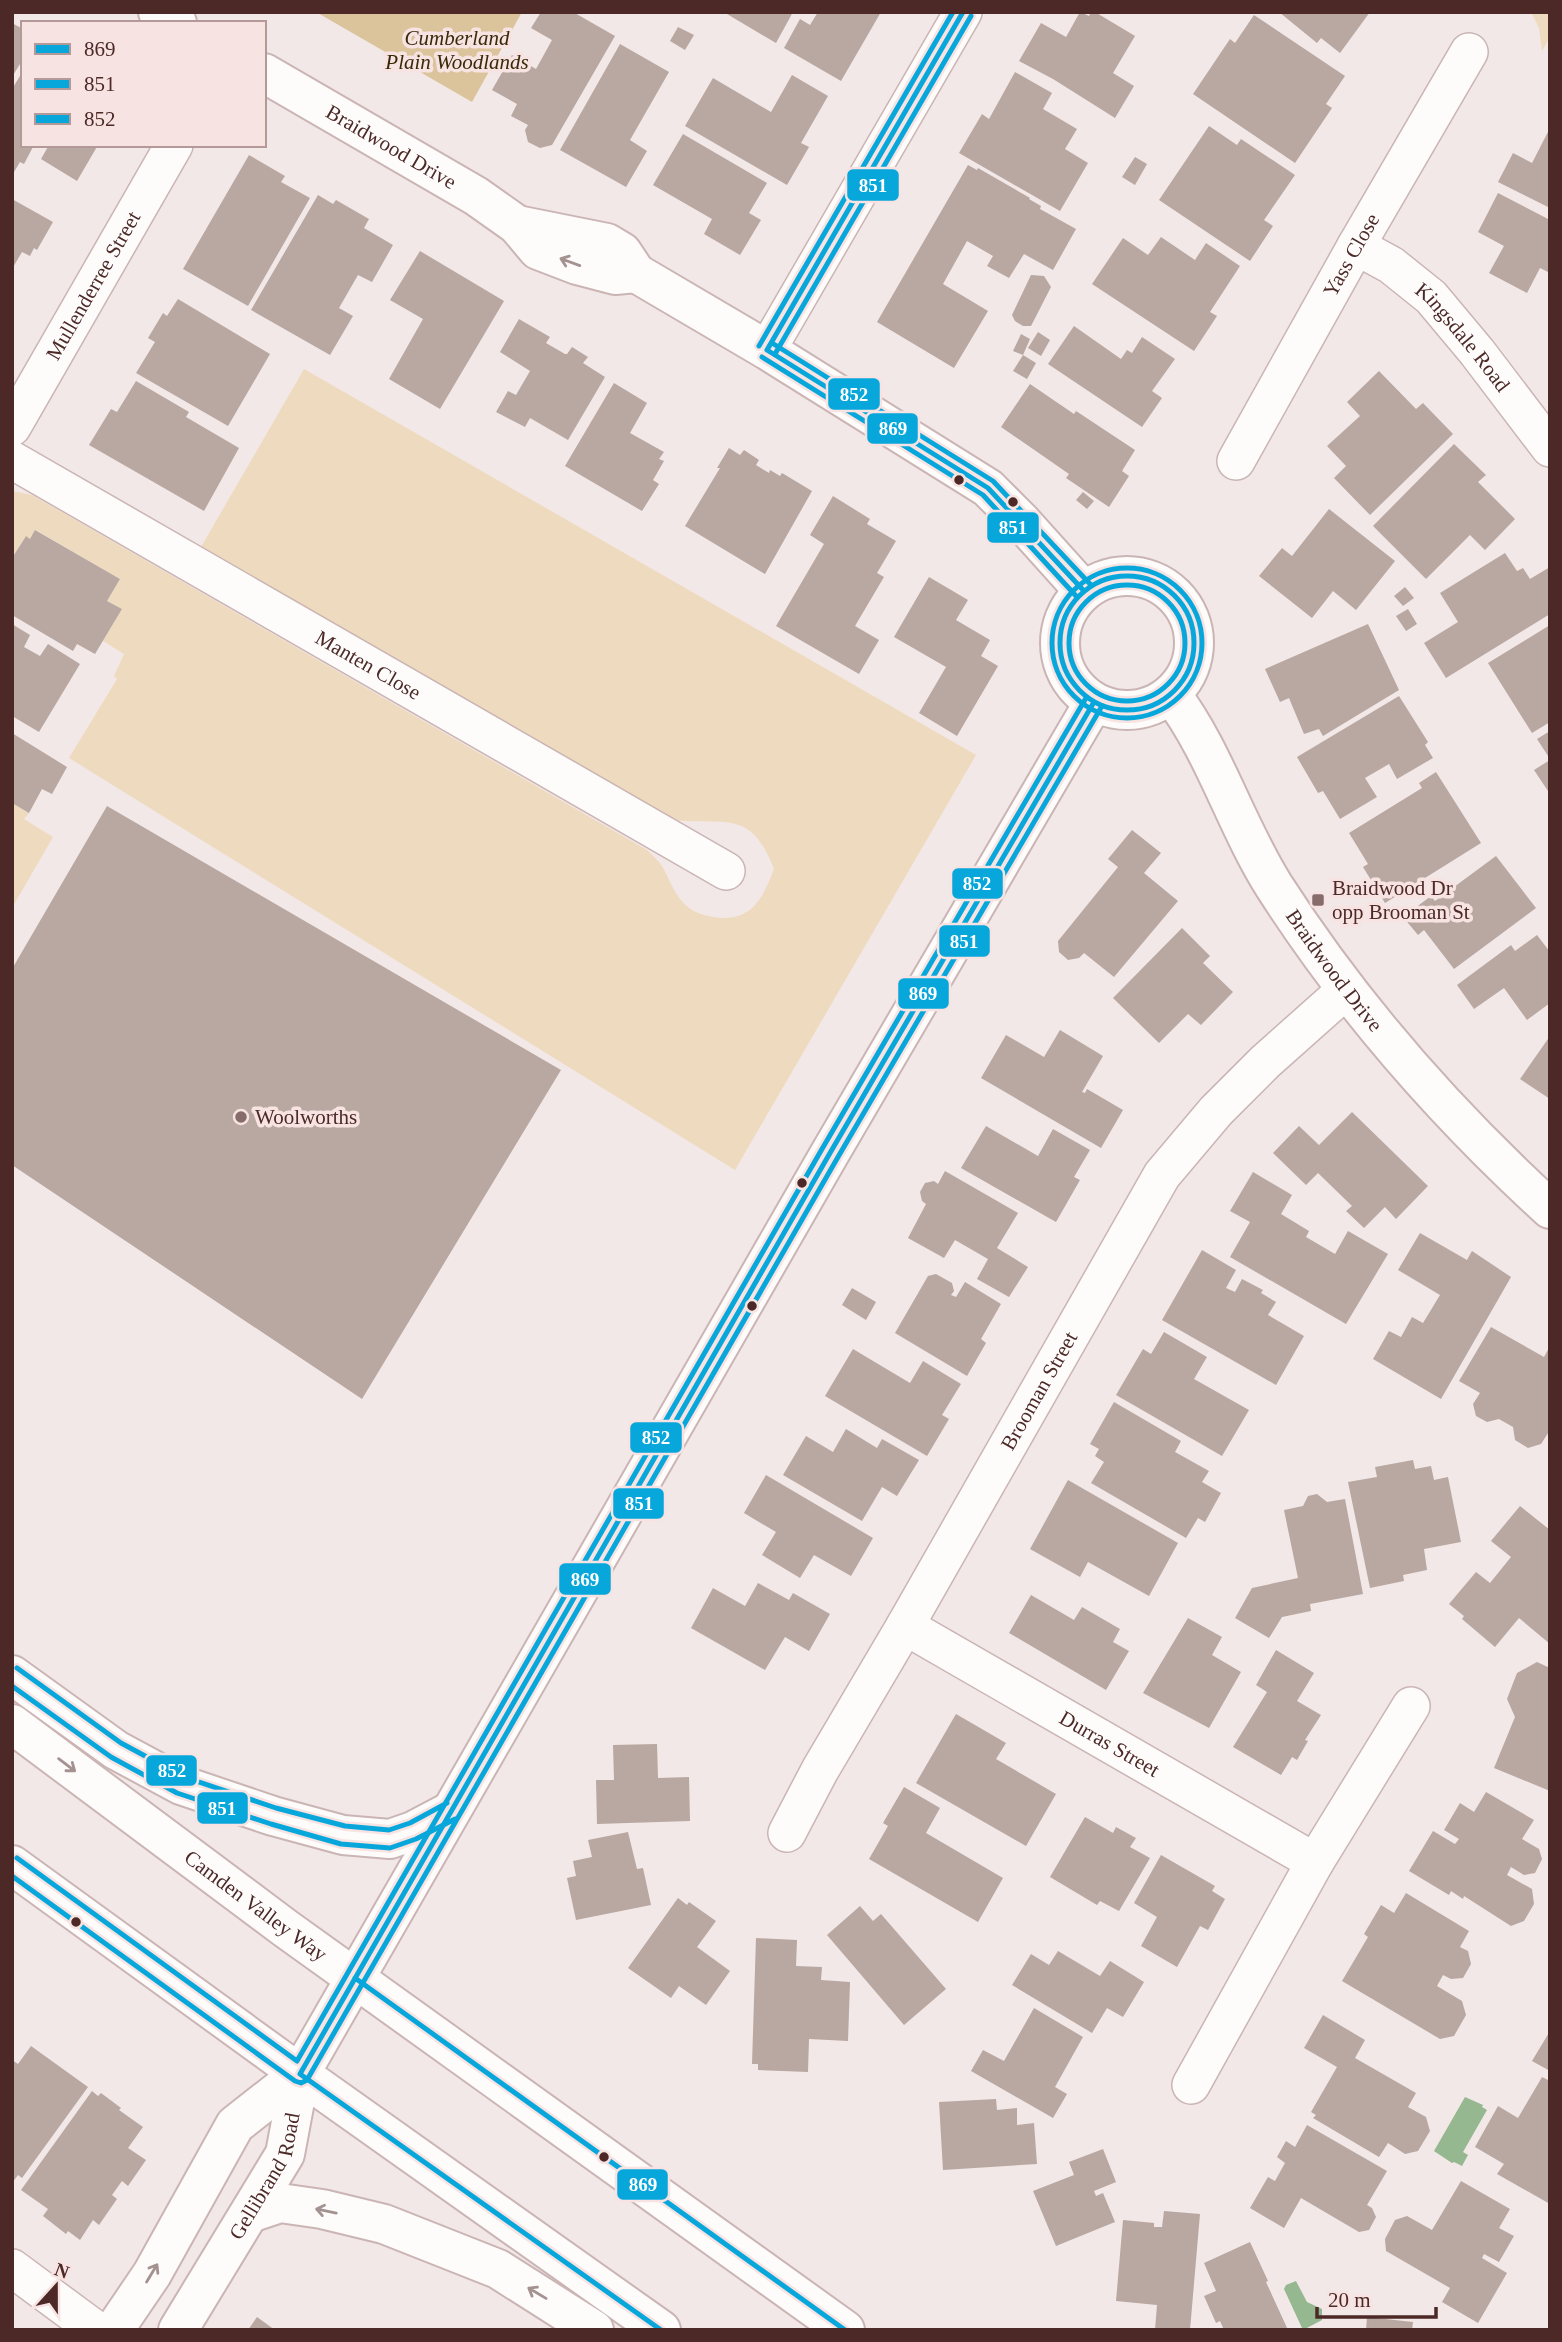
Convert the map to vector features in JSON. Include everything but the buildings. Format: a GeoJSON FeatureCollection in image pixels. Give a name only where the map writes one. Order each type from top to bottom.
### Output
{"type":"FeatureCollection","features":[{"type":"Feature","properties":{"kind":"street"},"geometry":{"type":"LineString","coordinates":[[158,12],[174,21]]}},
{"type":"Feature","properties":{"kind":"street"},"geometry":{"type":"LineString","coordinates":[[768,349],[963,12]]}},
{"type":"Feature","properties":{"kind":"street","name":"Yass Close"},"geometry":{"type":"LineString","coordinates":[[1236,461],[1356,246],[1469,52]]}},
{"type":"Feature","properties":{"kind":"street","name":"Braidwood Drive"},"geometry":{"type":"LineString","coordinates":[[266,74],[477,196],[517,225],[538,250],[576,265],[615,275],[636,273],[768,349],[988,488],[1084,591]]}},
{"type":"Feature","properties":{"kind":"street","name":"Mullenderree Street"},"geometry":{"type":"LineString","coordinates":[[12,427],[173,147]]}},
{"type":"Feature","properties":{"kind":"street","name":"Kingsdale Road"},"geometry":{"type":"LineString","coordinates":[[1356,246],[1391,265],[1431,297],[1550,448]]}},
{"type":"Feature","properties":{"kind":"street","name":"Manten Close"},"geometry":{"type":"LineString","coordinates":[[12,460],[726,870]]}},
{"type":"Feature","properties":{"kind":"street"},"geometry":{"type":"LineString","coordinates":[[1127,576],[1150,581],[1170,592],[1185,610],[1193,631],[1194,654],[1186,676],[1171,694],[1154,705],[1134,710],[1114,709],[1094,702],[1077,689],[1065,671],[1060,650],[1061,628],[1070,608],[1084,591],[1104,580],[1127,576]]}},
{"type":"Feature","properties":{"kind":"street","name":"Braidwood Drive"},"geometry":{"type":"LineString","coordinates":[[1171,694],[1199,733],[1242,830],[1274,885],[1347,989],[1415,1074],[1489,1154],[1550,1209]]}},
{"type":"Feature","properties":{"kind":"street"},"geometry":{"type":"LineString","coordinates":[[300,2074],[830,1153],[1094,702]]}},
{"type":"Feature","properties":{"kind":"street","name":"Brooman Street"},"geometry":{"type":"LineString","coordinates":[[787,1833],[820,1770],[1163,1175],[1216,1111],[1245,1081],[1347,989]]}},
{"type":"Feature","properties":{"kind":"street","name":"Durras Street"},"geometry":{"type":"LineString","coordinates":[[905,1626],[1315,1862]]}},
{"type":"Feature","properties":{"kind":"street"},"geometry":{"type":"LineString","coordinates":[[12,1675],[116,1750],[181,1785],[273,1815],[343,1835],[390,1839],[413,1831],[451,1811]]}},
{"type":"Feature","properties":{"kind":"street"},"geometry":{"type":"LineString","coordinates":[[1191,2085],[1315,1862],[1411,1706]]}},
{"type":"Feature","properties":{"kind":"street","name":"Camden Valley Way"},"geometry":{"type":"LineString","coordinates":[[12,1724],[355,1978],[845,2330]]}},
{"type":"Feature","properties":{"kind":"street"},"geometry":{"type":"LineString","coordinates":[[12,1865],[300,2074],[661,2330]]}},
{"type":"Feature","properties":{"kind":"street","name":"Gellibrand Road"},"geometry":{"type":"LineString","coordinates":[[178,2330],[285,2154],[300,2074]]}},
{"type":"Feature","properties":{"kind":"street","name":"Gellibrand Road"},"geometry":{"type":"LineString","coordinates":[[114,2330],[152,2274],[235,2125],[300,2074]]}},
{"type":"Feature","properties":{"kind":"street"},"geometry":{"type":"LineString","coordinates":[[250,2213],[281,2203],[322,2209],[384,2224],[498,2269],[594,2330]]}},
{"type":"Feature","properties":{"kind":"street"},"geometry":{"type":"LineString","coordinates":[[12,2268],[96,2330]]}},
{"type":"Feature","properties":{"kind":"shaded area"},"geometry":{"type":"Polygon","coordinates":[[[1531,12],[1550,12],[1550,37],[1542,51],[1539,28],[1531,12]]]}},
{"type":"Feature","properties":{"kind":"shaded area"},"geometry":{"type":"Polygon","coordinates":[[[304,369],[976,755],[735,1170],[69,758],[117,679],[114,676],[124,654],[103,641],[122,609],[107,601],[120,579],[36,530],[30,539],[25,537],[12,558],[12,491],[32,495],[647,850],[662,866],[680,898],[694,911],[713,917],[737,916],[753,907],[765,890],[774,869],[756,836],[746,828],[723,822],[674,820],[201,547],[304,369]]]}},
{"type":"Feature","properties":{"kind":"shaded area"},"geometry":{"type":"Polygon","coordinates":[[[12,803],[29,813],[24,819],[53,837],[12,908],[12,803]]]}},
{"type":"Feature","properties":{"kind":"shaded area"},"geometry":{"type":"Polygon","coordinates":[[[1465,2097],[1483,2105],[1487,2110],[1463,2152],[1468,2155],[1462,2166],[1434,2151],[1465,2097]]]}},
{"type":"Feature","properties":{"kind":"shaded area"},"geometry":{"type":"Polygon","coordinates":[[[1296,2281],[1307,2302],[1322,2309],[1322,2320],[1305,2329],[1302,2328],[1284,2289],[1286,2285],[1296,2281]]]}},
{"type":"Feature","properties":{"kind":"green space","name":"Cumberland Plain Woodlands"},"geometry":{"type":"Polygon","coordinates":[[[316,12],[522,12],[472,102],[316,12]]]}},
{"type":"Feature","properties":{"kind":"transit line","name":"852"},"geometry":{"type":"LineString","coordinates":[[759,346],[953,12]]}},
{"type":"Feature","properties":{"kind":"transit line","name":"869"},"geometry":{"type":"LineString","coordinates":[[767,350],[963,12]]}},
{"type":"Feature","properties":{"kind":"transit line","name":"851"},"geometry":{"type":"LineString","coordinates":[[775,354],[971,16]]}},
{"type":"Feature","properties":{"kind":"transit line","name":"852"},"geometry":{"type":"LineString","coordinates":[[772,343],[993,481],[1091,585]]}},
{"type":"Feature","properties":{"kind":"transit line","name":"869"},"geometry":{"type":"LineString","coordinates":[[767,350],[988,488],[1084,591]]}},
{"type":"Feature","properties":{"kind":"transit line","name":"851"},"geometry":{"type":"LineString","coordinates":[[762,357],[983,495],[1077,597]]}},
{"type":"Feature","properties":{"kind":"transit line","name":"851"},"geometry":{"type":"LineString","coordinates":[[1127,568],[1156,573],[1180,590],[1197,614],[1202,643],[1197,672],[1180,696],[1156,713],[1127,718],[1098,713],[1074,696],[1057,672],[1052,643],[1057,614],[1074,590],[1098,573],[1127,568]]}},
{"type":"Feature","properties":{"kind":"transit line","name":"869"},"geometry":{"type":"LineString","coordinates":[[1127,576],[1152,582],[1174,596],[1188,618],[1194,643],[1188,668],[1174,690],[1152,704],[1127,710],[1102,704],[1080,690],[1066,668],[1060,643],[1066,618],[1080,596],[1102,582],[1127,576]]}},
{"type":"Feature","properties":{"kind":"transit line","name":"852"},"geometry":{"type":"LineString","coordinates":[[1127,585],[1149,590],[1168,602],[1180,621],[1185,643],[1180,665],[1168,684],[1149,696],[1127,701],[1105,696],[1086,684],[1074,665],[1069,643],[1074,621],[1086,602],[1105,590],[1127,585]]}},
{"type":"Feature","properties":{"kind":"transit line","name":"852"},"geometry":{"type":"LineString","coordinates":[[17,1858],[297,2061],[822,1149],[1086,698]]}},
{"type":"Feature","properties":{"kind":"transit line","name":"869"},"geometry":{"type":"LineString","coordinates":[[661,2330],[300,2074],[830,1153],[1094,702]]}},
{"type":"Feature","properties":{"kind":"transit line","name":"851"},"geometry":{"type":"LineString","coordinates":[[12,1876],[295,2081],[301,2083],[307,2080],[838,1157],[1102,706]]}},
{"type":"Feature","properties":{"kind":"transit line","name":"852"},"geometry":{"type":"LineString","coordinates":[[17,1668],[121,1743],[184,1777],[276,1808],[345,1826],[389,1830],[410,1823],[447,1803]]}},
{"type":"Feature","properties":{"kind":"transit line","name":"851"},"geometry":{"type":"LineString","coordinates":[[12,1686],[111,1757],[177,1793],[271,1824],[341,1844],[390,1848],[416,1839],[455,1819]]}},
{"type":"Feature","properties":{"kind":"transit line","name":"869"},"geometry":{"type":"LineString","coordinates":[[355,1978],[845,2330]]}},
{"type":"Feature","properties":{"kind":"place","name":"Braidwood Dr opp Brooman St"},"geometry":{"type":"Point","coordinates":[1318,900]}},
{"type":"Feature","properties":{"kind":"place","name":"Woolworths"},"geometry":{"type":"Point","coordinates":[241,1117]}}]}
